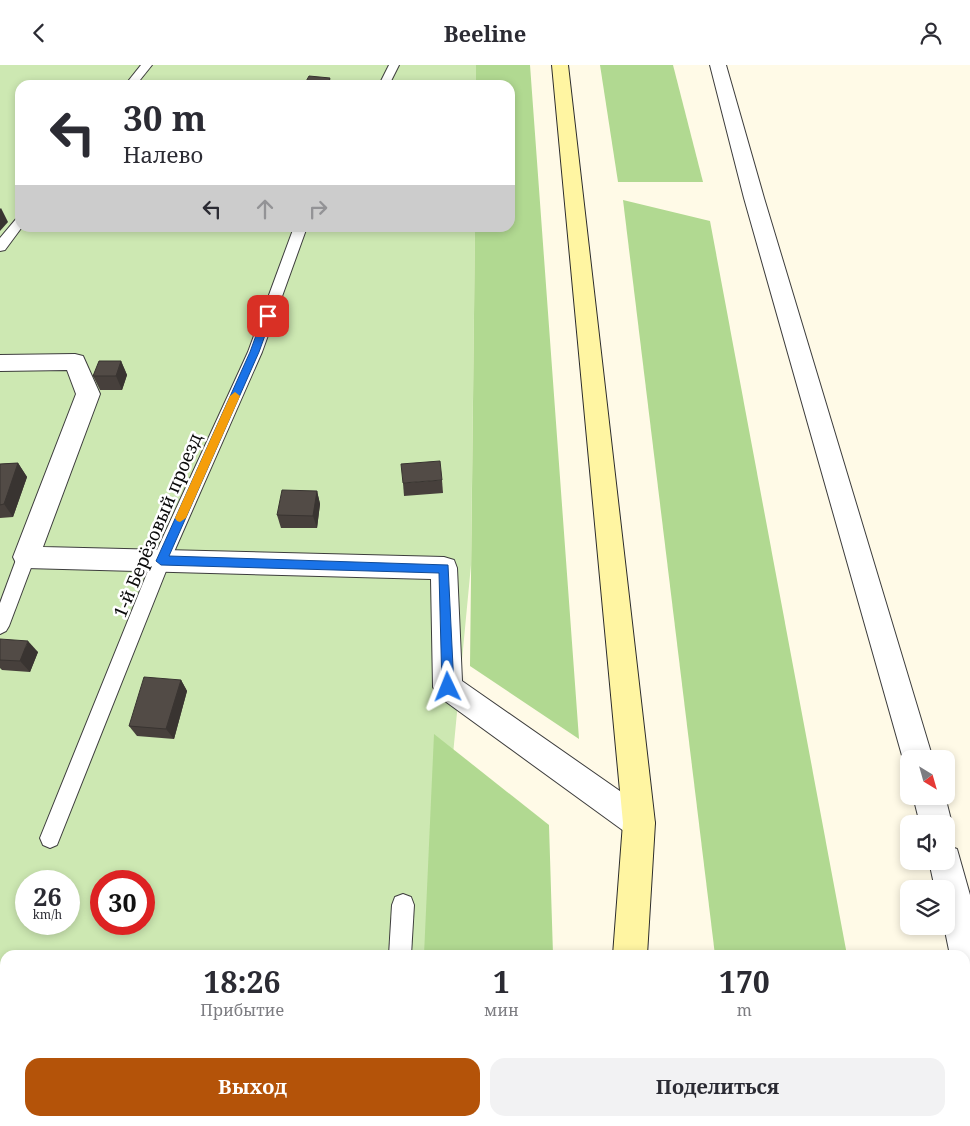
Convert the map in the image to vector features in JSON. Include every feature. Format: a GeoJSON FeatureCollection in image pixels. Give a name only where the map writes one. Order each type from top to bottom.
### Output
{"type":"FeatureCollection","features":[{"type":"Feature","properties":{"kind":"main road"},"geometry":{"type":"LineString","coordinates":[[560,65],[639,823],[630,950]]}},
{"type":"Feature","properties":{"kind":"street"},"geometry":{"type":"LineString","coordinates":[[718,65],[754,198],[915,750]]}},
{"type":"Feature","properties":{"kind":"street"},"geometry":{"type":"LineString","coordinates":[[0,363],[75,362],[88,394],[26,557],[444,568],[448,687],[639,823]]}},
{"type":"Feature","properties":{"kind":"street"},"geometry":{"type":"LineString","coordinates":[[947,870],[967,950]]}},
{"type":"Feature","properties":{"kind":"lane"},"geometry":{"type":"LineString","coordinates":[[134,80],[147,65]]}},
{"type":"Feature","properties":{"kind":"lane"},"geometry":{"type":"LineString","coordinates":[[386,80],[394,65]]}},
{"type":"Feature","properties":{"kind":"lane"},"geometry":{"type":"LineString","coordinates":[[0,247],[15,228]]}},
{"type":"Feature","properties":{"kind":"lane","name":"1-й Берёзовый проезд"},"geometry":{"type":"LineString","coordinates":[[50,838],[161,561],[255,352],[299,232]]}},
{"type":"Feature","properties":{"kind":"lane"},"geometry":{"type":"LineString","coordinates":[[0,627],[26,557]]}},
{"type":"Feature","properties":{"kind":"lane"},"geometry":{"type":"LineString","coordinates":[[400,950],[403,905]]}},
{"type":"Feature","properties":{"kind":"green space"},"geometry":{"type":"Polygon","coordinates":[[[0,65],[476,65],[476,80],[15,80],[15,232],[475,232],[471,565],[434,950],[0,950],[0,65]]]}},
{"type":"Feature","properties":{"kind":"green space"},"geometry":{"type":"Polygon","coordinates":[[[476,65],[530,65],[579,739],[470,666],[475,232],[515,232],[515,80],[476,80],[476,65]]]}},
{"type":"Feature","properties":{"kind":"green space"},"geometry":{"type":"Polygon","coordinates":[[[600,65],[673,65],[703,182],[618,182],[600,65]]]}},
{"type":"Feature","properties":{"kind":"green space"},"geometry":{"type":"Polygon","coordinates":[[[623,200],[710,221],[846,950],[714,950],[623,200]]]}},
{"type":"Feature","properties":{"kind":"green space"},"geometry":{"type":"Polygon","coordinates":[[[434,734],[549,825],[553,950],[424,950],[434,734]]]}},
{"type":"Feature","properties":{"kind":"building"},"geometry":{"type":"Polygon","coordinates":[[[309,76],[330,78],[329,80],[307,80],[309,76]]]}},
{"type":"Feature","properties":{"kind":"building"},"geometry":{"type":"Polygon","coordinates":[[[99,361],[121,361],[116,376],[93,376],[99,361]]]}},
{"type":"Feature","properties":{"kind":"building"},"geometry":{"type":"Polygon","coordinates":[[[440,461],[442,480],[403,483],[401,464],[440,461]]]}},
{"type":"Feature","properties":{"kind":"building"},"geometry":{"type":"Polygon","coordinates":[[[18,463],[4,504],[0,505],[0,464],[18,463]]]}},
{"type":"Feature","properties":{"kind":"building"},"geometry":{"type":"Polygon","coordinates":[[[282,490],[317,491],[313,516],[277,515],[282,490]]]}},
{"type":"Feature","properties":{"kind":"building"},"geometry":{"type":"Polygon","coordinates":[[[0,639],[28,641],[20,661],[0,660],[0,639]]]}},
{"type":"Feature","properties":{"kind":"building"},"geometry":{"type":"Polygon","coordinates":[[[144,677],[181,680],[166,729],[129,726],[144,677]]]}},
{"type":"Feature","properties":{"kind":"slow traffic"},"geometry":{"type":"LineString","coordinates":[[180,518],[235,396]]}},
{"type":"Feature","properties":{"kind":"route"},"geometry":{"type":"LineString","coordinates":[[268,316],[255,352],[161,561],[444,568],[448,687]]}}]}
